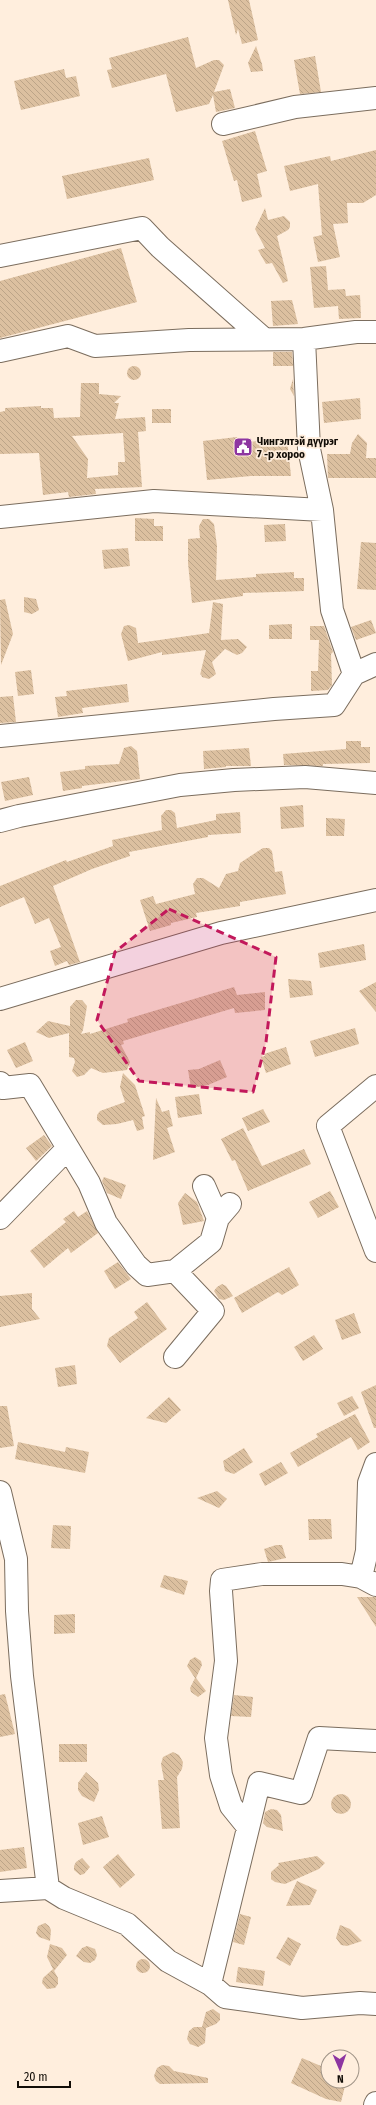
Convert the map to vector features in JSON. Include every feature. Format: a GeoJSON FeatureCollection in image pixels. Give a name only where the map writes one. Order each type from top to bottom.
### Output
{"type":"FeatureCollection","features":[{"type":"Feature","properties":{"kind":"street"},"geometry":{"type":"LineString","coordinates":[[223,124],[295,107],[376,98]]}},
{"type":"Feature","properties":{"kind":"street"},"geometry":{"type":"LineString","coordinates":[[0,256],[142,228],[160,247],[264,339]]}},
{"type":"Feature","properties":{"kind":"street"},"geometry":{"type":"LineString","coordinates":[[0,351],[68,336],[95,346],[189,340],[304,339],[356,332],[376,332]]}},
{"type":"Feature","properties":{"kind":"street"},"geometry":{"type":"LineString","coordinates":[[304,339],[309,449],[322,510],[332,610],[354,674]]}},
{"type":"Feature","properties":{"kind":"street"},"geometry":{"type":"LineString","coordinates":[[0,518],[154,501],[322,510]]}},
{"type":"Feature","properties":{"kind":"street"},"geometry":{"type":"LineString","coordinates":[[0,736],[274,709],[334,705],[354,674],[376,664]]}},
{"type":"Feature","properties":{"kind":"street"},"geometry":{"type":"LineString","coordinates":[[0,821],[180,785],[234,780],[305,777],[376,783]]}},
{"type":"Feature","properties":{"kind":"street"},"geometry":{"type":"LineString","coordinates":[[0,999],[221,932],[376,900]]}},
{"type":"Feature","properties":{"kind":"street"},"geometry":{"type":"LineString","coordinates":[[0,1083],[3,1088],[30,1085],[89,1183],[106,1223],[136,1265],[147,1275],[175,1271],[211,1242],[224,1211],[204,1186]]}},
{"type":"Feature","properties":{"kind":"street"},"geometry":{"type":"LineString","coordinates":[[376,1086],[328,1126],[376,1251]]}},
{"type":"Feature","properties":{"kind":"street"},"geometry":{"type":"LineString","coordinates":[[0,1218],[68,1148]]}},
{"type":"Feature","properties":{"kind":"street"},"geometry":{"type":"LineString","coordinates":[[175,1271],[213,1311],[175,1357]]}},
{"type":"Feature","properties":{"kind":"street"},"geometry":{"type":"LineString","coordinates":[[248,1827],[231,1806],[221,1775],[216,1738],[226,1661],[221,1592],[222,1580],[262,1574],[342,1574],[368,1581],[367,1552],[369,1482],[376,1464]]}},
{"type":"Feature","properties":{"kind":"street"},"geometry":{"type":"LineString","coordinates":[[0,1492],[16,1559],[17,1611],[22,1676],[48,1888]]}},
{"type":"Feature","properties":{"kind":"street"},"geometry":{"type":"LineString","coordinates":[[210,1984],[259,1783],[301,1793],[319,1738],[376,1741]]}},
{"type":"Feature","properties":{"kind":"street"},"geometry":{"type":"LineString","coordinates":[[0,1891],[48,1888],[64,1898],[127,1924],[168,1961],[210,1984],[225,1997],[302,2008],[376,2004]]}},
{"type":"Feature","properties":{"kind":"highlighted area"},"geometry":{"type":"Polygon","coordinates":[[[169,909],[276,957],[266,1042],[253,1092],[139,1081],[97,1020],[115,952],[169,909]]]}},
{"type":"Feature","properties":{"kind":"building"},"geometry":{"type":"Polygon","coordinates":[[[228,0],[249,0],[258,40],[242,44],[238,29],[236,35],[228,0]]]}},
{"type":"Feature","properties":{"kind":"building"},"geometry":{"type":"Polygon","coordinates":[[[188,37],[196,68],[214,60],[219,60],[224,65],[214,92],[230,89],[235,108],[216,112],[213,95],[209,104],[176,112],[166,74],[112,88],[107,70],[112,69],[109,58],[188,37]]]}},
{"type":"Feature","properties":{"kind":"building"},"geometry":{"type":"Polygon","coordinates":[[[256,46],[263,71],[251,72],[248,63],[256,46]]]}},
{"type":"Feature","properties":{"kind":"building"},"geometry":{"type":"Polygon","coordinates":[[[315,56],[321,92],[300,94],[294,60],[315,56]]]}},
{"type":"Feature","properties":{"kind":"building"},"geometry":{"type":"Polygon","coordinates":[[[64,69],[66,78],[76,76],[80,96],[21,110],[14,81],[64,69]]]}},
{"type":"Feature","properties":{"kind":"building"},"geometry":{"type":"Polygon","coordinates":[[[255,131],[267,171],[257,174],[262,197],[242,202],[237,180],[234,181],[222,141],[255,131]]]}},
{"type":"Feature","properties":{"kind":"building"},"geometry":{"type":"Polygon","coordinates":[[[376,150],[376,195],[363,203],[347,203],[348,223],[333,224],[340,257],[318,262],[313,237],[322,235],[318,184],[290,191],[284,166],[330,156],[331,161],[376,150]]]}},
{"type":"Feature","properties":{"kind":"building"},"geometry":{"type":"Polygon","coordinates":[[[149,158],[154,180],[67,199],[62,176],[149,158]]]}},
{"type":"Feature","properties":{"kind":"building"},"geometry":{"type":"Polygon","coordinates":[[[265,208],[268,220],[284,216],[290,222],[290,227],[288,230],[277,236],[288,281],[283,283],[272,263],[266,264],[258,250],[265,248],[255,229],[265,208]]]}},
{"type":"Feature","properties":{"kind":"building"},"geometry":{"type":"Polygon","coordinates":[[[121,248],[137,302],[0,338],[0,281],[121,248]]]}},
{"type":"Feature","properties":{"kind":"building"},"geometry":{"type":"Polygon","coordinates":[[[326,266],[328,290],[345,289],[346,296],[360,295],[361,318],[339,319],[338,306],[314,308],[310,267],[326,266]]]}},
{"type":"Feature","properties":{"kind":"building"},"geometry":{"type":"Polygon","coordinates":[[[292,300],[298,324],[273,326],[271,301],[292,300]]]}},
{"type":"Feature","properties":{"kind":"building"},"geometry":{"type":"Polygon","coordinates":[[[273,352],[292,352],[293,366],[273,366],[273,352]]]}},
{"type":"Feature","properties":{"kind":"building"},"geometry":{"type":"Polygon","coordinates":[[[134,366],[139,368],[141,373],[139,378],[134,380],[129,378],[127,373],[129,368],[134,366]]]}},
{"type":"Feature","properties":{"kind":"building"},"geometry":{"type":"Polygon","coordinates":[[[293,379],[294,396],[290,389],[293,379]]]}},
{"type":"Feature","properties":{"kind":"building"},"geometry":{"type":"Polygon","coordinates":[[[81,383],[99,383],[99,394],[121,396],[114,403],[119,403],[115,419],[145,417],[146,431],[138,432],[142,487],[95,489],[96,494],[69,497],[68,492],[43,495],[39,453],[0,454],[0,412],[5,411],[5,408],[41,406],[41,408],[53,408],[54,418],[80,417],[81,383]],[[123,433],[72,436],[88,459],[87,478],[118,475],[118,462],[125,462],[123,433]]]}},
{"type":"Feature","properties":{"kind":"building"},"geometry":{"type":"Polygon","coordinates":[[[360,398],[361,419],[324,423],[322,402],[360,398]]]}},
{"type":"Feature","properties":{"kind":"building"},"geometry":{"type":"Polygon","coordinates":[[[152,409],[171,409],[171,423],[152,423],[152,409]]]}},
{"type":"Feature","properties":{"kind":"building"},"geometry":{"type":"Polygon","coordinates":[[[358,434],[367,443],[366,458],[376,458],[376,478],[328,478],[327,454],[350,454],[352,443],[358,434]]]}},
{"type":"Feature","properties":{"kind":"building"},"geometry":{"type":"Polygon","coordinates":[[[237,437],[238,443],[287,438],[291,476],[251,476],[207,480],[203,441],[237,437]]]}},
{"type":"Feature","properties":{"kind":"building"},"geometry":{"type":"Polygon","coordinates":[[[135,518],[154,519],[154,526],[163,526],[163,541],[135,541],[135,518]]]}},
{"type":"Feature","properties":{"kind":"building"},"geometry":{"type":"Polygon","coordinates":[[[203,519],[209,519],[214,524],[217,546],[216,580],[256,577],[256,574],[294,572],[294,578],[304,578],[304,591],[243,593],[243,596],[192,603],[188,563],[188,539],[200,538],[199,526],[203,519]]]}},
{"type":"Feature","properties":{"kind":"building"},"geometry":{"type":"Polygon","coordinates":[[[285,524],[286,541],[265,542],[264,525],[285,524]]]}},
{"type":"Feature","properties":{"kind":"building"},"geometry":{"type":"Polygon","coordinates":[[[361,542],[376,543],[376,590],[357,589],[361,542]]]}},
{"type":"Feature","properties":{"kind":"building"},"geometry":{"type":"Polygon","coordinates":[[[128,548],[130,566],[104,569],[102,550],[128,548]]]}},
{"type":"Feature","properties":{"kind":"building"},"geometry":{"type":"Polygon","coordinates":[[[24,597],[36,599],[39,610],[32,614],[24,612],[24,597]]]}},
{"type":"Feature","properties":{"kind":"building"},"geometry":{"type":"Polygon","coordinates":[[[5,599],[13,634],[1,665],[0,600],[5,599]]]}},
{"type":"Feature","properties":{"kind":"building"},"geometry":{"type":"Polygon","coordinates":[[[213,602],[223,604],[221,640],[238,639],[247,647],[242,653],[237,655],[225,649],[212,662],[216,674],[212,677],[209,679],[202,677],[201,674],[200,675],[206,650],[162,655],[162,652],[128,661],[121,634],[124,626],[129,625],[136,628],[138,643],[209,633],[213,602]]]}},
{"type":"Feature","properties":{"kind":"building"},"geometry":{"type":"Polygon","coordinates":[[[371,620],[376,633],[356,640],[351,627],[371,620]]]}},
{"type":"Feature","properties":{"kind":"building"},"geometry":{"type":"Polygon","coordinates":[[[292,624],[292,639],[269,639],[269,625],[292,624]]]}},
{"type":"Feature","properties":{"kind":"building"},"geometry":{"type":"Polygon","coordinates":[[[310,626],[324,626],[333,652],[331,654],[332,685],[328,690],[311,691],[311,671],[318,671],[319,640],[310,640],[310,626]]]}},
{"type":"Feature","properties":{"kind":"building"},"geometry":{"type":"Polygon","coordinates":[[[31,670],[34,694],[18,696],[15,672],[31,670]]]}},
{"type":"Feature","properties":{"kind":"building"},"geometry":{"type":"Polygon","coordinates":[[[127,684],[129,702],[82,708],[83,713],[58,717],[55,697],[67,696],[66,691],[127,684]]]}},
{"type":"Feature","properties":{"kind":"building"},"geometry":{"type":"Polygon","coordinates":[[[13,696],[16,722],[0,723],[0,697],[13,696]]]}},
{"type":"Feature","properties":{"kind":"building"},"geometry":{"type":"Polygon","coordinates":[[[346,741],[361,741],[361,747],[370,747],[370,763],[323,764],[323,766],[284,765],[283,754],[346,749],[346,741]]]}},
{"type":"Feature","properties":{"kind":"building"},"geometry":{"type":"Polygon","coordinates":[[[131,746],[137,751],[140,779],[82,786],[82,788],[63,791],[60,772],[85,769],[85,766],[119,764],[124,748],[131,746]]]}},
{"type":"Feature","properties":{"kind":"building"},"geometry":{"type":"Polygon","coordinates":[[[249,748],[251,766],[226,766],[204,769],[203,751],[249,748]]]}},
{"type":"Feature","properties":{"kind":"building"},"geometry":{"type":"Polygon","coordinates":[[[29,777],[33,795],[5,801],[1,782],[29,777]]]}},
{"type":"Feature","properties":{"kind":"building"},"geometry":{"type":"Polygon","coordinates":[[[303,805],[304,827],[281,829],[280,807],[303,805]]]}},
{"type":"Feature","properties":{"kind":"building"},"geometry":{"type":"Polygon","coordinates":[[[166,810],[171,810],[175,813],[177,828],[216,820],[216,814],[240,812],[241,833],[208,835],[208,837],[129,852],[130,856],[92,869],[53,886],[80,962],[69,965],[67,961],[55,966],[50,951],[61,947],[49,918],[35,924],[24,897],[0,907],[0,886],[66,860],[67,862],[113,846],[112,840],[162,830],[161,816],[166,810]]]}},
{"type":"Feature","properties":{"kind":"building"},"geometry":{"type":"Polygon","coordinates":[[[326,818],[345,819],[344,836],[326,836],[326,818]]]}},
{"type":"Feature","properties":{"kind":"building"},"geometry":{"type":"Polygon","coordinates":[[[263,848],[269,848],[272,851],[275,872],[282,871],[286,894],[240,902],[240,906],[196,913],[197,917],[171,923],[171,925],[150,931],[140,900],[153,896],[156,904],[195,894],[193,884],[197,878],[203,878],[219,888],[226,874],[238,871],[240,863],[263,848]]]}},
{"type":"Feature","properties":{"kind":"building"},"geometry":{"type":"Polygon","coordinates":[[[364,944],[366,960],[320,968],[318,953],[364,944]]]}},
{"type":"Feature","properties":{"kind":"building"},"geometry":{"type":"Polygon","coordinates":[[[288,979],[311,981],[313,995],[290,998],[288,979]]]}},
{"type":"Feature","properties":{"kind":"building"},"geometry":{"type":"Polygon","coordinates":[[[376,982],[376,1012],[359,991],[376,982]]]}},
{"type":"Feature","properties":{"kind":"building"},"geometry":{"type":"Polygon","coordinates":[[[234,987],[237,995],[265,992],[265,1010],[235,1013],[234,1008],[123,1041],[124,1044],[121,1045],[130,1062],[127,1070],[103,1073],[91,1068],[84,1075],[77,1077],[72,1071],[75,1062],[74,1058],[69,1057],[69,1033],[49,1038],[36,1032],[48,1021],[70,1026],[70,1007],[76,1000],[82,1000],[87,1006],[81,1034],[90,1032],[90,1034],[128,1022],[127,1019],[234,987]]]}},
{"type":"Feature","properties":{"kind":"building"},"geometry":{"type":"Polygon","coordinates":[[[355,1028],[359,1044],[315,1057],[310,1041],[355,1028]]]}},
{"type":"Feature","properties":{"kind":"building"},"geometry":{"type":"Polygon","coordinates":[[[25,1042],[33,1061],[16,1068],[7,1050],[25,1042]]]}},
{"type":"Feature","properties":{"kind":"building"},"geometry":{"type":"Polygon","coordinates":[[[286,1047],[291,1064],[266,1073],[261,1057],[265,1056],[264,1054],[286,1047]]]}},
{"type":"Feature","properties":{"kind":"building"},"geometry":{"type":"Polygon","coordinates":[[[220,1060],[227,1077],[208,1085],[191,1088],[188,1070],[199,1069],[220,1060]]]}},
{"type":"Feature","properties":{"kind":"building"},"geometry":{"type":"Polygon","coordinates":[[[123,1073],[135,1085],[145,1116],[142,1117],[144,1129],[137,1131],[133,1120],[117,1124],[103,1125],[97,1120],[97,1115],[100,1111],[125,1102],[120,1087],[123,1073]]]}},
{"type":"Feature","properties":{"kind":"building"},"geometry":{"type":"Polygon","coordinates":[[[199,1094],[202,1114],[178,1118],[175,1097],[199,1094]]]}},
{"type":"Feature","properties":{"kind":"building"},"geometry":{"type":"Polygon","coordinates":[[[156,1098],[162,1112],[169,1110],[173,1126],[167,1128],[175,1152],[153,1160],[156,1098]]]}},
{"type":"Feature","properties":{"kind":"building"},"geometry":{"type":"Polygon","coordinates":[[[263,1109],[270,1122],[248,1131],[242,1118],[263,1109]]]}},
{"type":"Feature","properties":{"kind":"building"},"geometry":{"type":"Polygon","coordinates":[[[243,1128],[262,1166],[304,1149],[311,1164],[248,1191],[235,1160],[232,1161],[221,1139],[243,1128]]]}},
{"type":"Feature","properties":{"kind":"building"},"geometry":{"type":"Polygon","coordinates":[[[44,1135],[52,1146],[36,1161],[26,1148],[44,1135]]]}},
{"type":"Feature","properties":{"kind":"building"},"geometry":{"type":"Polygon","coordinates":[[[104,1177],[126,1185],[121,1199],[107,1193],[102,1181],[104,1177]]]}},
{"type":"Feature","properties":{"kind":"building"},"geometry":{"type":"Polygon","coordinates":[[[330,1191],[339,1207],[318,1218],[309,1202],[330,1191]]]}},
{"type":"Feature","properties":{"kind":"building"},"geometry":{"type":"Polygon","coordinates":[[[185,1193],[197,1202],[204,1221],[183,1225],[178,1203],[185,1193]]]}},
{"type":"Feature","properties":{"kind":"building"},"geometry":{"type":"Polygon","coordinates":[[[74,1211],[78,1217],[87,1211],[98,1233],[71,1253],[68,1248],[44,1268],[30,1251],[66,1222],[63,1219],[74,1211]]]}},
{"type":"Feature","properties":{"kind":"building"},"geometry":{"type":"Polygon","coordinates":[[[118,1262],[131,1279],[115,1289],[104,1271],[118,1262]]]}},
{"type":"Feature","properties":{"kind":"building"},"geometry":{"type":"Polygon","coordinates":[[[289,1267],[299,1285],[282,1295],[278,1292],[242,1313],[234,1298],[289,1267]]]}},
{"type":"Feature","properties":{"kind":"building"},"geometry":{"type":"Polygon","coordinates":[[[222,1284],[226,1286],[233,1296],[224,1300],[219,1299],[214,1291],[222,1284]]]}},
{"type":"Feature","properties":{"kind":"building"},"geometry":{"type":"Polygon","coordinates":[[[32,1293],[32,1309],[40,1319],[0,1327],[0,1296],[32,1293]]]}},
{"type":"Feature","properties":{"kind":"building"},"geometry":{"type":"Polygon","coordinates":[[[147,1302],[167,1329],[120,1363],[107,1346],[109,1338],[138,1318],[134,1312],[147,1302]]]}},
{"type":"Feature","properties":{"kind":"building"},"geometry":{"type":"Polygon","coordinates":[[[354,1313],[361,1333],[342,1340],[335,1320],[354,1313]]]}},
{"type":"Feature","properties":{"kind":"building"},"geometry":{"type":"Polygon","coordinates":[[[314,1335],[323,1349],[303,1361],[294,1347],[314,1335]]]}},
{"type":"Feature","properties":{"kind":"building"},"geometry":{"type":"Polygon","coordinates":[[[75,1365],[77,1384],[58,1387],[55,1368],[75,1365]]]}},
{"type":"Feature","properties":{"kind":"building"},"geometry":{"type":"Polygon","coordinates":[[[376,1385],[376,1428],[374,1428],[361,1392],[376,1385]]]}},
{"type":"Feature","properties":{"kind":"building"},"geometry":{"type":"Polygon","coordinates":[[[352,1396],[359,1408],[344,1416],[337,1403],[352,1396]]]}},
{"type":"Feature","properties":{"kind":"building"},"geometry":{"type":"Polygon","coordinates":[[[169,1397],[181,1410],[166,1423],[146,1418],[169,1397]]]}},
{"type":"Feature","properties":{"kind":"building"},"geometry":{"type":"Polygon","coordinates":[[[0,1406],[7,1406],[14,1446],[0,1448],[0,1406]]]}},
{"type":"Feature","properties":{"kind":"building"},"geometry":{"type":"Polygon","coordinates":[[[355,1414],[370,1442],[358,1450],[351,1437],[298,1467],[290,1453],[318,1437],[316,1434],[355,1414]]]}},
{"type":"Feature","properties":{"kind":"building"},"geometry":{"type":"Polygon","coordinates":[[[18,1442],[65,1452],[66,1447],[89,1452],[85,1473],[15,1459],[18,1442]]]}},
{"type":"Feature","properties":{"kind":"building"},"geometry":{"type":"Polygon","coordinates":[[[244,1448],[253,1462],[234,1474],[225,1471],[223,1461],[244,1448]]]}},
{"type":"Feature","properties":{"kind":"building"},"geometry":{"type":"Polygon","coordinates":[[[281,1462],[288,1473],[265,1486],[259,1474],[281,1462]]]}},
{"type":"Feature","properties":{"kind":"building"},"geometry":{"type":"Polygon","coordinates":[[[217,1491],[227,1499],[219,1508],[197,1498],[217,1491]]]}},
{"type":"Feature","properties":{"kind":"building"},"geometry":{"type":"Polygon","coordinates":[[[308,1519],[331,1519],[332,1539],[309,1540],[308,1519]]]}},
{"type":"Feature","properties":{"kind":"building"},"geometry":{"type":"Polygon","coordinates":[[[53,1525],[71,1526],[70,1549],[51,1548],[53,1525]]]}},
{"type":"Feature","properties":{"kind":"building"},"geometry":{"type":"Polygon","coordinates":[[[276,1545],[282,1545],[286,1558],[268,1562],[264,1549],[276,1545]]]}},
{"type":"Feature","properties":{"kind":"building"},"geometry":{"type":"Polygon","coordinates":[[[164,1575],[188,1581],[184,1595],[160,1587],[164,1575]]]}},
{"type":"Feature","properties":{"kind":"building"},"geometry":{"type":"Polygon","coordinates":[[[357,1597],[376,1597],[376,1627],[357,1597]]]}},
{"type":"Feature","properties":{"kind":"building"},"geometry":{"type":"Polygon","coordinates":[[[75,1614],[75,1633],[54,1634],[54,1615],[75,1614]]]}},
{"type":"Feature","properties":{"kind":"building"},"geometry":{"type":"Polygon","coordinates":[[[195,1657],[201,1661],[202,1665],[196,1678],[206,1691],[198,1697],[191,1692],[190,1688],[195,1678],[187,1666],[190,1660],[195,1657]]]}},
{"type":"Feature","properties":{"kind":"building"},"geometry":{"type":"Polygon","coordinates":[[[5,1694],[15,1734],[0,1737],[0,1695],[5,1694]]]}},
{"type":"Feature","properties":{"kind":"building"},"geometry":{"type":"Polygon","coordinates":[[[234,1695],[253,1697],[251,1717],[231,1716],[234,1695]]]}},
{"type":"Feature","properties":{"kind":"building"},"geometry":{"type":"Polygon","coordinates":[[[59,1744],[87,1744],[87,1762],[59,1762],[59,1744]]]}},
{"type":"Feature","properties":{"kind":"building"},"geometry":{"type":"Polygon","coordinates":[[[173,1752],[179,1755],[183,1762],[182,1769],[177,1777],[180,1828],[162,1829],[158,1780],[164,1780],[161,1764],[163,1757],[173,1752]]]}},
{"type":"Feature","properties":{"kind":"building"},"geometry":{"type":"Polygon","coordinates":[[[86,1772],[98,1783],[99,1790],[94,1802],[82,1796],[78,1790],[78,1783],[86,1772]]]}},
{"type":"Feature","properties":{"kind":"building"},"geometry":{"type":"Polygon","coordinates":[[[341,1794],[348,1797],[351,1804],[348,1811],[341,1814],[334,1811],[331,1804],[334,1797],[341,1794]]]}},
{"type":"Feature","properties":{"kind":"building"},"geometry":{"type":"Polygon","coordinates":[[[271,1809],[277,1810],[281,1815],[283,1831],[267,1827],[263,1823],[265,1812],[271,1809]]]}},
{"type":"Feature","properties":{"kind":"building"},"geometry":{"type":"Polygon","coordinates":[[[102,1816],[109,1837],[83,1845],[78,1823],[102,1816]]]}},
{"type":"Feature","properties":{"kind":"building"},"geometry":{"type":"Polygon","coordinates":[[[24,1847],[27,1868],[0,1872],[0,1850],[24,1847]]]}},
{"type":"Feature","properties":{"kind":"building"},"geometry":{"type":"Polygon","coordinates":[[[118,1854],[135,1875],[120,1888],[103,1867],[118,1854]]]}},
{"type":"Feature","properties":{"kind":"building"},"geometry":{"type":"Polygon","coordinates":[[[317,1856],[325,1863],[319,1869],[285,1884],[275,1882],[271,1879],[271,1872],[279,1865],[278,1863],[317,1856]]]}},
{"type":"Feature","properties":{"kind":"building"},"geometry":{"type":"Polygon","coordinates":[[[82,1858],[90,1867],[84,1874],[80,1875],[74,1870],[74,1866],[76,1862],[82,1858]]]}},
{"type":"Feature","properties":{"kind":"building"},"geometry":{"type":"Polygon","coordinates":[[[297,1881],[317,1890],[310,1905],[286,1906],[297,1881]]]}},
{"type":"Feature","properties":{"kind":"building"},"geometry":{"type":"Polygon","coordinates":[[[240,1914],[251,1917],[244,1945],[233,1942],[240,1914]]]}},
{"type":"Feature","properties":{"kind":"building"},"geometry":{"type":"Polygon","coordinates":[[[45,1923],[51,1930],[50,1941],[39,1937],[36,1933],[38,1926],[45,1923]]]}},
{"type":"Feature","properties":{"kind":"building"},"geometry":{"type":"Polygon","coordinates":[[[340,1925],[350,1929],[362,1941],[347,1946],[341,1945],[336,1938],[340,1925]]]}},
{"type":"Feature","properties":{"kind":"building"},"geometry":{"type":"Polygon","coordinates":[[[288,1937],[301,1944],[290,1966],[276,1958],[288,1937]]]}},
{"type":"Feature","properties":{"kind":"building"},"geometry":{"type":"Polygon","coordinates":[[[50,1944],[62,1948],[67,1955],[54,1971],[47,1957],[50,1944]]]}},
{"type":"Feature","properties":{"kind":"building"},"geometry":{"type":"Polygon","coordinates":[[[87,1946],[95,1949],[97,1955],[95,1960],[90,1963],[84,1962],[76,1956],[82,1948],[87,1946]]]}},
{"type":"Feature","properties":{"kind":"building"},"geometry":{"type":"Polygon","coordinates":[[[140,1959],[146,1959],[150,1963],[150,1969],[146,1973],[140,1973],[136,1969],[136,1963],[140,1959]]]}},
{"type":"Feature","properties":{"kind":"building"},"geometry":{"type":"Polygon","coordinates":[[[238,1967],[265,1971],[263,1986],[236,1982],[238,1967]]]}},
{"type":"Feature","properties":{"kind":"building"},"geometry":{"type":"Polygon","coordinates":[[[53,1969],[58,1978],[58,1984],[55,1988],[47,1989],[42,1983],[43,1978],[53,1969]]]}},
{"type":"Feature","properties":{"kind":"building"},"geometry":{"type":"Polygon","coordinates":[[[213,2009],[220,2014],[220,2020],[216,2024],[206,2028],[205,2043],[198,2047],[190,2044],[187,2039],[189,2031],[194,2027],[202,2027],[206,2012],[213,2009]]]}},
{"type":"Feature","properties":{"kind":"building"},"geometry":{"type":"Polygon","coordinates":[[[302,2058],[320,2066],[320,2089],[344,2089],[341,2102],[326,2099],[291,2083],[302,2058]]]}},
{"type":"Feature","properties":{"kind":"building"},"geometry":{"type":"Polygon","coordinates":[[[162,2065],[169,2066],[174,2071],[208,2078],[208,2083],[160,2084],[156,2081],[154,2076],[157,2068],[162,2065]]]}},
{"type":"Feature","properties":{"kind":"place","name":"Чингэлтэй дүүрэг 7 -р хороо"},"geometry":{"type":"Point","coordinates":[243,447]}}]}
